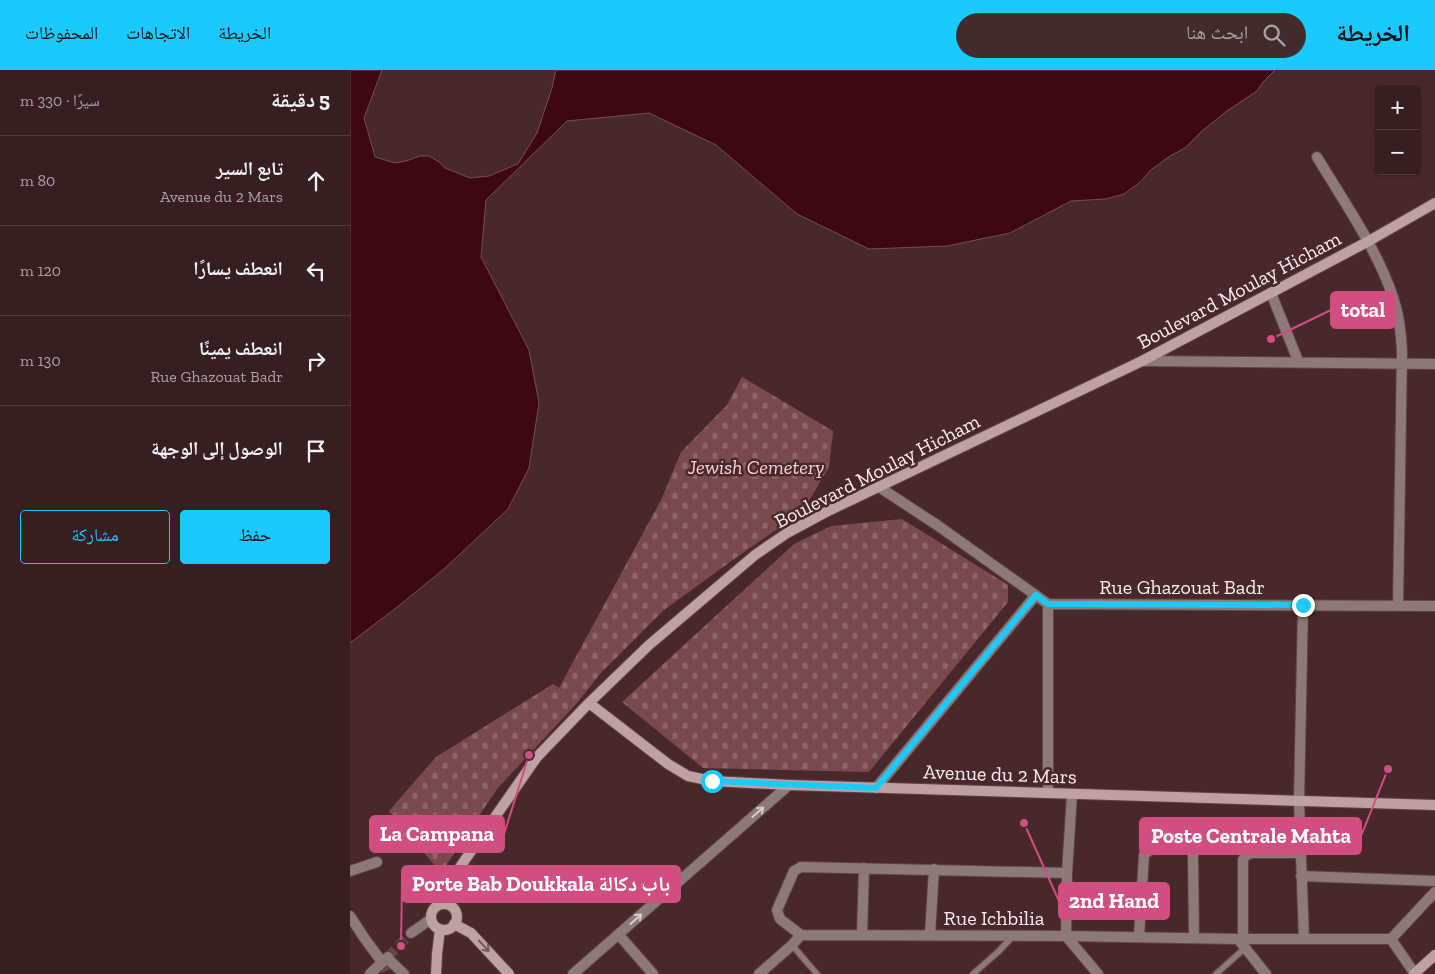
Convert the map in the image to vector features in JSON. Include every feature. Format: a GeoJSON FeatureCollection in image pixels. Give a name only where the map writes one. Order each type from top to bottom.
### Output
{"type":"FeatureCollection","features":[{"type":"Feature","properties":{"kind":"street"},"geometry":{"type":"LineString","coordinates":[[1317,157],[1368,242],[1384,275],[1393,297],[1401,334],[1398,606]]}},
{"type":"Feature","properties":{"kind":"street","name":"Boulevard Moulay Hicham"},"geometry":{"type":"LineString","coordinates":[[447,904],[460,867],[537,757],[649,645],[755,555],[787,533],[1142,361],[1368,242],[1435,204]]}},
{"type":"Feature","properties":{"kind":"street"},"geometry":{"type":"LineString","coordinates":[[1271,293],[1299,363]]}},
{"type":"Feature","properties":{"kind":"street"},"geometry":{"type":"LineString","coordinates":[[1142,361],[1435,364]]}},
{"type":"Feature","properties":{"kind":"street"},"geometry":{"type":"LineString","coordinates":[[879,487],[937,525],[1048,604],[1048,793]]}},
{"type":"Feature","properties":{"kind":"street"},"geometry":{"type":"LineString","coordinates":[[876,788],[1036,595]]}},
{"type":"Feature","properties":{"kind":"street","name":"Rue Ghazouat Badr"},"geometry":{"type":"LineString","coordinates":[[1048,604],[1435,606]]}},
{"type":"Feature","properties":{"kind":"street"},"geometry":{"type":"LineString","coordinates":[[1303,605],[1299,801],[1304,939]]}},
{"type":"Feature","properties":{"kind":"street","name":"Avenue du 2 Mars"},"geometry":{"type":"LineString","coordinates":[[589,703],[668,764],[688,776],[712,781],[876,788],[1435,805]]}},
{"type":"Feature","properties":{"kind":"street"},"geometry":{"type":"LineString","coordinates":[[573,974],[789,785]]}},
{"type":"Feature","properties":{"kind":"street"},"geometry":{"type":"LineString","coordinates":[[1072,794],[1067,873],[1066,936],[1098,974]]}},
{"type":"Feature","properties":{"kind":"street"},"geometry":{"type":"LineString","coordinates":[[1138,937],[1144,855],[1151,849],[1187,848],[1192,850],[1193,856],[1194,938]]}},
{"type":"Feature","properties":{"kind":"street"},"geometry":{"type":"LineString","coordinates":[[1266,974],[1242,942],[1243,860],[1246,855],[1252,853],[1300,853]]}},
{"type":"Feature","properties":{"kind":"street"},"geometry":{"type":"LineString","coordinates":[[350,871],[377,862]]}},
{"type":"Feature","properties":{"kind":"street"},"geometry":{"type":"LineString","coordinates":[[758,974],[801,935],[780,919],[777,910],[797,868],[807,866],[1067,873]]}},
{"type":"Feature","properties":{"kind":"street"},"geometry":{"type":"LineString","coordinates":[[862,935],[864,868]]}},
{"type":"Feature","properties":{"kind":"street"},"geometry":{"type":"LineString","coordinates":[[930,936],[934,869]]}},
{"type":"Feature","properties":{"kind":"street"},"geometry":{"type":"LineString","coordinates":[[1302,876],[1435,881]]}},
{"type":"Feature","properties":{"kind":"street"},"geometry":{"type":"LineString","coordinates":[[1435,892],[1391,939],[1414,974],[1435,956]]}},
{"type":"Feature","properties":{"kind":"street"},"geometry":{"type":"LineString","coordinates":[[440,904],[447,904],[454,910],[456,919],[454,924],[446,929],[440,929],[434,925],[431,913],[440,904]]}},
{"type":"Feature","properties":{"kind":"street"},"geometry":{"type":"LineString","coordinates":[[350,916],[365,939],[404,974]]}},
{"type":"Feature","properties":{"kind":"street"},"geometry":{"type":"LineString","coordinates":[[412,933],[431,919]]}},
{"type":"Feature","properties":{"kind":"street"},"geometry":{"type":"LineString","coordinates":[[454,924],[471,933],[509,974]]}},
{"type":"Feature","properties":{"kind":"street"},"geometry":{"type":"LineString","coordinates":[[436,974],[436,954],[440,929]]}},
{"type":"Feature","properties":{"kind":"street"},"geometry":{"type":"LineString","coordinates":[[619,934],[652,974]]}},
{"type":"Feature","properties":{"kind":"street","name":"Rue Ichbilia"},"geometry":{"type":"LineString","coordinates":[[801,935],[1138,937],[1194,938],[1242,942],[1304,939],[1391,939]]}},
{"type":"Feature","properties":{"kind":"street"},"geometry":{"type":"LineString","coordinates":[[370,974],[386,959]]}},
{"type":"Feature","properties":{"kind":"lane"},"geometry":{"type":"LineString","coordinates":[[974,974],[1013,936]]}},
{"type":"Feature","properties":{"kind":"lane"},"geometry":{"type":"LineString","coordinates":[[1216,974],[1242,942]]}},
{"type":"Feature","properties":{"kind":"lane"},"geometry":{"type":"LineString","coordinates":[[792,945],[817,974]]}},
{"type":"Feature","properties":{"kind":"green space","name":"Jewish Cemetery"},"geometry":{"type":"Polygon","coordinates":[[[742,377],[833,431],[829,467],[803,511],[664,610],[600,674],[578,702],[497,789],[445,867],[436,867],[389,811],[436,757],[553,684],[559,688],[661,500],[681,452],[727,405],[742,377]]]}},
{"type":"Feature","properties":{"kind":"green space"},"geometry":{"type":"Polygon","coordinates":[[[902,519],[1008,585],[1008,602],[869,772],[703,768],[622,702],[794,544],[831,526],[902,519]]]}},
{"type":"Feature","properties":{"kind":"shaded area"},"geometry":{"type":"Polygon","coordinates":[[[350,70],[382,70],[364,118],[375,157],[395,163],[420,156],[429,156],[445,168],[470,178],[489,176],[518,164],[537,133],[556,70],[1275,70],[1257,91],[1227,111],[1202,131],[1185,148],[1152,169],[1139,183],[1124,194],[1106,199],[1071,201],[1010,233],[947,246],[869,249],[797,214],[716,145],[649,113],[567,121],[486,200],[481,257],[529,350],[539,403],[529,468],[508,509],[444,569],[350,643],[350,70]]]}},
{"type":"Feature","properties":{"kind":"tunnel"},"geometry":{"type":"LineString","coordinates":[[388,957],[411,933]]}},
{"type":"Feature","properties":{"kind":"tunnel"},"geometry":{"type":"LineString","coordinates":[[382,962],[387,974]]}},
{"type":"Feature","properties":{"kind":"place","name":"total"},"geometry":{"type":"Point","coordinates":[1271,339]}},
{"type":"Feature","properties":{"kind":"place","name":"La Campana"},"geometry":{"type":"Point","coordinates":[529,755]}},
{"type":"Feature","properties":{"kind":"place","name":"Poste Centrale Mahta"},"geometry":{"type":"Point","coordinates":[1388,769]}},
{"type":"Feature","properties":{"kind":"place","name":"2nd Hand"},"geometry":{"type":"Point","coordinates":[1024,823]}},
{"type":"Feature","properties":{"kind":"place","name":"Porte Bab Doukkala باب دكالة"},"geometry":{"type":"Point","coordinates":[401,946]}},
{"type":"Feature","properties":{"kind":"route"},"geometry":{"type":"LineString","coordinates":[[712,781],[876,788],[1036,595],[1048,604],[1303,605]]}}]}
